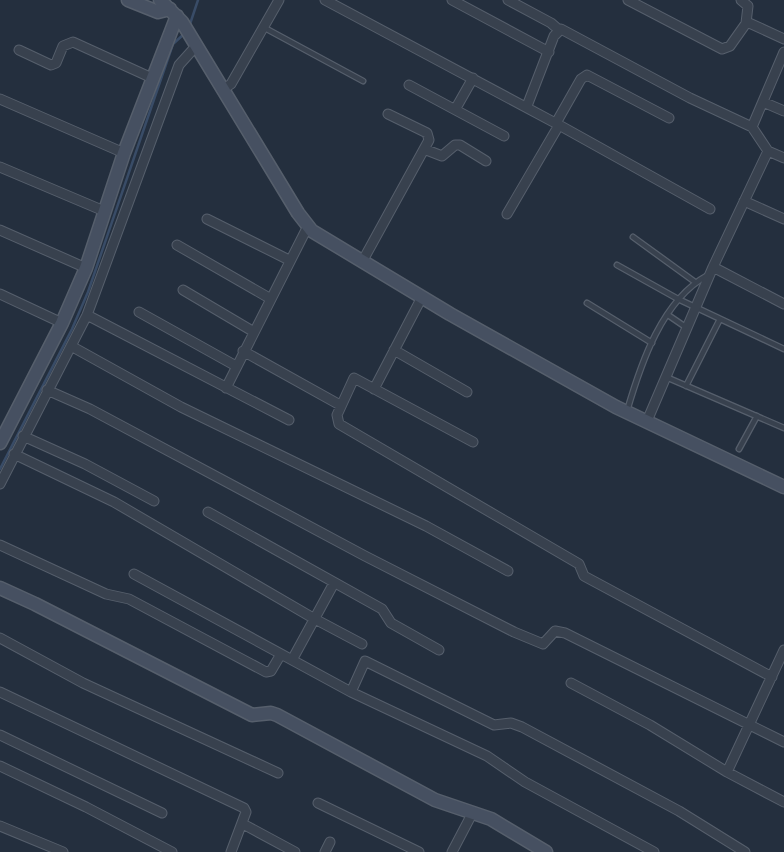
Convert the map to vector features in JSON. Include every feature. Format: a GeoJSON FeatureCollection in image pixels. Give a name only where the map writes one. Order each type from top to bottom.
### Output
{"type":"FeatureCollection","features":[{"type":"Feature","properties":{"kind":"street"},"geometry":{"type":"LineString","coordinates":[[128,0],[158,12],[173,12]]}},
{"type":"Feature","properties":{"kind":"street"},"geometry":{"type":"LineString","coordinates":[[160,0],[173,12],[191,36],[222,90],[312,231],[422,297],[626,411],[784,487]]}},
{"type":"Feature","properties":{"kind":"street"},"geometry":{"type":"LineString","coordinates":[[222,90],[231,84],[279,0]]}},
{"type":"Feature","properties":{"kind":"street"},"geometry":{"type":"LineString","coordinates":[[325,0],[527,106],[710,209]]}},
{"type":"Feature","properties":{"kind":"street"},"geometry":{"type":"LineString","coordinates":[[452,0],[549,52]]}},
{"type":"Feature","properties":{"kind":"street"},"geometry":{"type":"LineString","coordinates":[[508,0],[559,30],[565,30],[690,98],[752,128],[768,151],[784,158]]}},
{"type":"Feature","properties":{"kind":"street"},"geometry":{"type":"LineString","coordinates":[[628,0],[722,49],[730,46],[746,23],[748,6],[741,0]]}},
{"type":"Feature","properties":{"kind":"street"},"geometry":{"type":"LineString","coordinates":[[0,442],[62,323],[86,268],[173,12]]}},
{"type":"Feature","properties":{"kind":"street"},"geometry":{"type":"LineString","coordinates":[[746,23],[750,22],[784,39]]}},
{"type":"Feature","properties":{"kind":"street"},"geometry":{"type":"LineString","coordinates":[[527,106],[559,30]]}},
{"type":"Feature","properties":{"kind":"street"},"geometry":{"type":"LineString","coordinates":[[0,484],[23,436],[87,315],[191,36]]}},
{"type":"Feature","properties":{"kind":"street"},"geometry":{"type":"LineString","coordinates":[[20,50],[51,65],[56,63],[63,46],[73,42],[152,78]]}},
{"type":"Feature","properties":{"kind":"street"},"geometry":{"type":"LineString","coordinates":[[752,128],[784,52]]}},
{"type":"Feature","properties":{"kind":"street"},"geometry":{"type":"LineString","coordinates":[[507,214],[581,79],[587,75],[670,118]]}},
{"type":"Feature","properties":{"kind":"street"},"geometry":{"type":"LineString","coordinates":[[456,108],[473,78]]}},
{"type":"Feature","properties":{"kind":"street"},"geometry":{"type":"LineString","coordinates":[[409,85],[456,108],[504,136]]}},
{"type":"Feature","properties":{"kind":"street"},"geometry":{"type":"LineString","coordinates":[[0,99],[124,153]]}},
{"type":"Feature","properties":{"kind":"street"},"geometry":{"type":"LineString","coordinates":[[763,102],[784,111]]}},
{"type":"Feature","properties":{"kind":"street"},"geometry":{"type":"LineString","coordinates":[[362,262],[429,140],[427,133],[388,114]]}},
{"type":"Feature","properties":{"kind":"street"},"geometry":{"type":"LineString","coordinates":[[424,149],[442,156],[455,145],[460,145],[486,161]]}},
{"type":"Feature","properties":{"kind":"street"},"geometry":{"type":"LineString","coordinates":[[647,421],[712,270],[768,151]]}},
{"type":"Feature","properties":{"kind":"street"},"geometry":{"type":"LineString","coordinates":[[0,167],[104,211]]}},
{"type":"Feature","properties":{"kind":"street"},"geometry":{"type":"LineString","coordinates":[[744,201],[784,219]]}},
{"type":"Feature","properties":{"kind":"street"},"geometry":{"type":"LineString","coordinates":[[206,219],[289,260]]}},
{"type":"Feature","properties":{"kind":"street"},"geometry":{"type":"LineString","coordinates":[[226,388],[289,260],[308,226]]}},
{"type":"Feature","properties":{"kind":"street"},"geometry":{"type":"LineString","coordinates":[[0,230],[86,268]]}},
{"type":"Feature","properties":{"kind":"street"},"geometry":{"type":"LineString","coordinates":[[177,245],[271,298]]}},
{"type":"Feature","properties":{"kind":"street"},"geometry":{"type":"LineString","coordinates":[[712,270],[784,304]]}},
{"type":"Feature","properties":{"kind":"street"},"geometry":{"type":"LineString","coordinates":[[183,290],[254,332]]}},
{"type":"Feature","properties":{"kind":"street"},"geometry":{"type":"LineString","coordinates":[[0,294],[62,323]]}},
{"type":"Feature","properties":{"kind":"street"},"geometry":{"type":"LineString","coordinates":[[374,388],[422,297]]}},
{"type":"Feature","properties":{"kind":"street"},"geometry":{"type":"LineString","coordinates":[[140,312],[236,366]]}},
{"type":"Feature","properties":{"kind":"street"},"geometry":{"type":"LineString","coordinates":[[87,315],[289,420]]}},
{"type":"Feature","properties":{"kind":"street"},"geometry":{"type":"LineString","coordinates":[[71,346],[181,407],[426,526],[508,571]]}},
{"type":"Feature","properties":{"kind":"street"},"geometry":{"type":"LineString","coordinates":[[394,350],[467,392]]}},
{"type":"Feature","properties":{"kind":"street"},"geometry":{"type":"LineString","coordinates":[[243,352],[340,405]]}},
{"type":"Feature","properties":{"kind":"street"},"geometry":{"type":"LineString","coordinates":[[473,442],[354,378],[340,405],[336,418],[339,424],[579,564],[584,576],[772,677]]}},
{"type":"Feature","properties":{"kind":"street"},"geometry":{"type":"LineString","coordinates":[[47,390],[90,409],[365,556],[514,632],[543,644],[555,632],[565,633],[784,742]]}},
{"type":"Feature","properties":{"kind":"street"},"geometry":{"type":"LineString","coordinates":[[23,436],[99,471],[154,501]]}},
{"type":"Feature","properties":{"kind":"street"},"geometry":{"type":"LineString","coordinates":[[14,454],[114,502],[313,618],[362,644]]}},
{"type":"Feature","properties":{"kind":"street"},"geometry":{"type":"LineString","coordinates":[[208,512],[382,609],[391,622],[439,650]]}},
{"type":"Feature","properties":{"kind":"street"},"geometry":{"type":"LineString","coordinates":[[0,545],[106,594],[129,599],[266,672],[271,671],[281,654]]}},
{"type":"Feature","properties":{"kind":"street"},"geometry":{"type":"LineString","coordinates":[[134,574],[351,692],[487,756],[526,782],[654,852]]}},
{"type":"Feature","properties":{"kind":"street"},"geometry":{"type":"LineString","coordinates":[[292,660],[313,618],[334,583]]}},
{"type":"Feature","properties":{"kind":"street"},"geometry":{"type":"LineString","coordinates":[[0,588],[252,715],[277,715],[436,800],[491,820],[546,852]]}},
{"type":"Feature","properties":{"kind":"street"},"geometry":{"type":"LineString","coordinates":[[0,638],[83,683],[278,773]]}},
{"type":"Feature","properties":{"kind":"street"},"geometry":{"type":"LineString","coordinates":[[727,772],[784,650]]}},
{"type":"Feature","properties":{"kind":"street"},"geometry":{"type":"LineString","coordinates":[[351,692],[365,661],[494,725],[511,723],[522,727],[679,811],[745,852]]}},
{"type":"Feature","properties":{"kind":"street"},"geometry":{"type":"LineString","coordinates":[[570,683],[650,725],[727,772],[784,802]]}},
{"type":"Feature","properties":{"kind":"street"},"geometry":{"type":"LineString","coordinates":[[0,692],[241,806],[246,812],[231,852]]}},
{"type":"Feature","properties":{"kind":"street"},"geometry":{"type":"LineString","coordinates":[[0,735],[162,813]]}},
{"type":"Feature","properties":{"kind":"street"},"geometry":{"type":"LineString","coordinates":[[0,766],[86,807],[172,852]]}},
{"type":"Feature","properties":{"kind":"street"},"geometry":{"type":"LineString","coordinates":[[318,803],[419,852]]}},
{"type":"Feature","properties":{"kind":"street"},"geometry":{"type":"LineString","coordinates":[[453,852],[473,812]]}},
{"type":"Feature","properties":{"kind":"street"},"geometry":{"type":"LineString","coordinates":[[243,824],[295,852]]}},
{"type":"Feature","properties":{"kind":"street"},"geometry":{"type":"LineString","coordinates":[[0,826],[63,852]]}},
{"type":"Feature","properties":{"kind":"street"},"geometry":{"type":"LineString","coordinates":[[325,852],[330,842]]}},
{"type":"Feature","properties":{"kind":"lane"},"geometry":{"type":"LineString","coordinates":[[263,27],[363,81]]}},
{"type":"Feature","properties":{"kind":"lane"},"geometry":{"type":"LineString","coordinates":[[633,237],[695,282]]}},
{"type":"Feature","properties":{"kind":"lane"},"geometry":{"type":"LineString","coordinates":[[617,265],[678,298],[784,349]]}},
{"type":"Feature","properties":{"kind":"lane"},"geometry":{"type":"LineString","coordinates":[[626,411],[640,367],[678,298],[695,282],[712,270]]}},
{"type":"Feature","properties":{"kind":"lane"},"geometry":{"type":"LineString","coordinates":[[587,303],[652,343]]}},
{"type":"Feature","properties":{"kind":"lane"},"geometry":{"type":"LineString","coordinates":[[668,315],[687,328]]}},
{"type":"Feature","properties":{"kind":"lane"},"geometry":{"type":"LineString","coordinates":[[686,386],[720,318]]}},
{"type":"Feature","properties":{"kind":"lane"},"geometry":{"type":"LineString","coordinates":[[666,377],[784,428]]}},
{"type":"Feature","properties":{"kind":"lane"},"geometry":{"type":"LineString","coordinates":[[739,449],[757,416]]}},
{"type":"Feature","properties":{"kind":"waterway"},"geometry":{"type":"LineString","coordinates":[[190,24],[198,0]]}},
{"type":"Feature","properties":{"kind":"waterway"},"geometry":{"type":"LineString","coordinates":[[0,469],[72,329],[88,292],[173,44],[184,34]]}}]}
